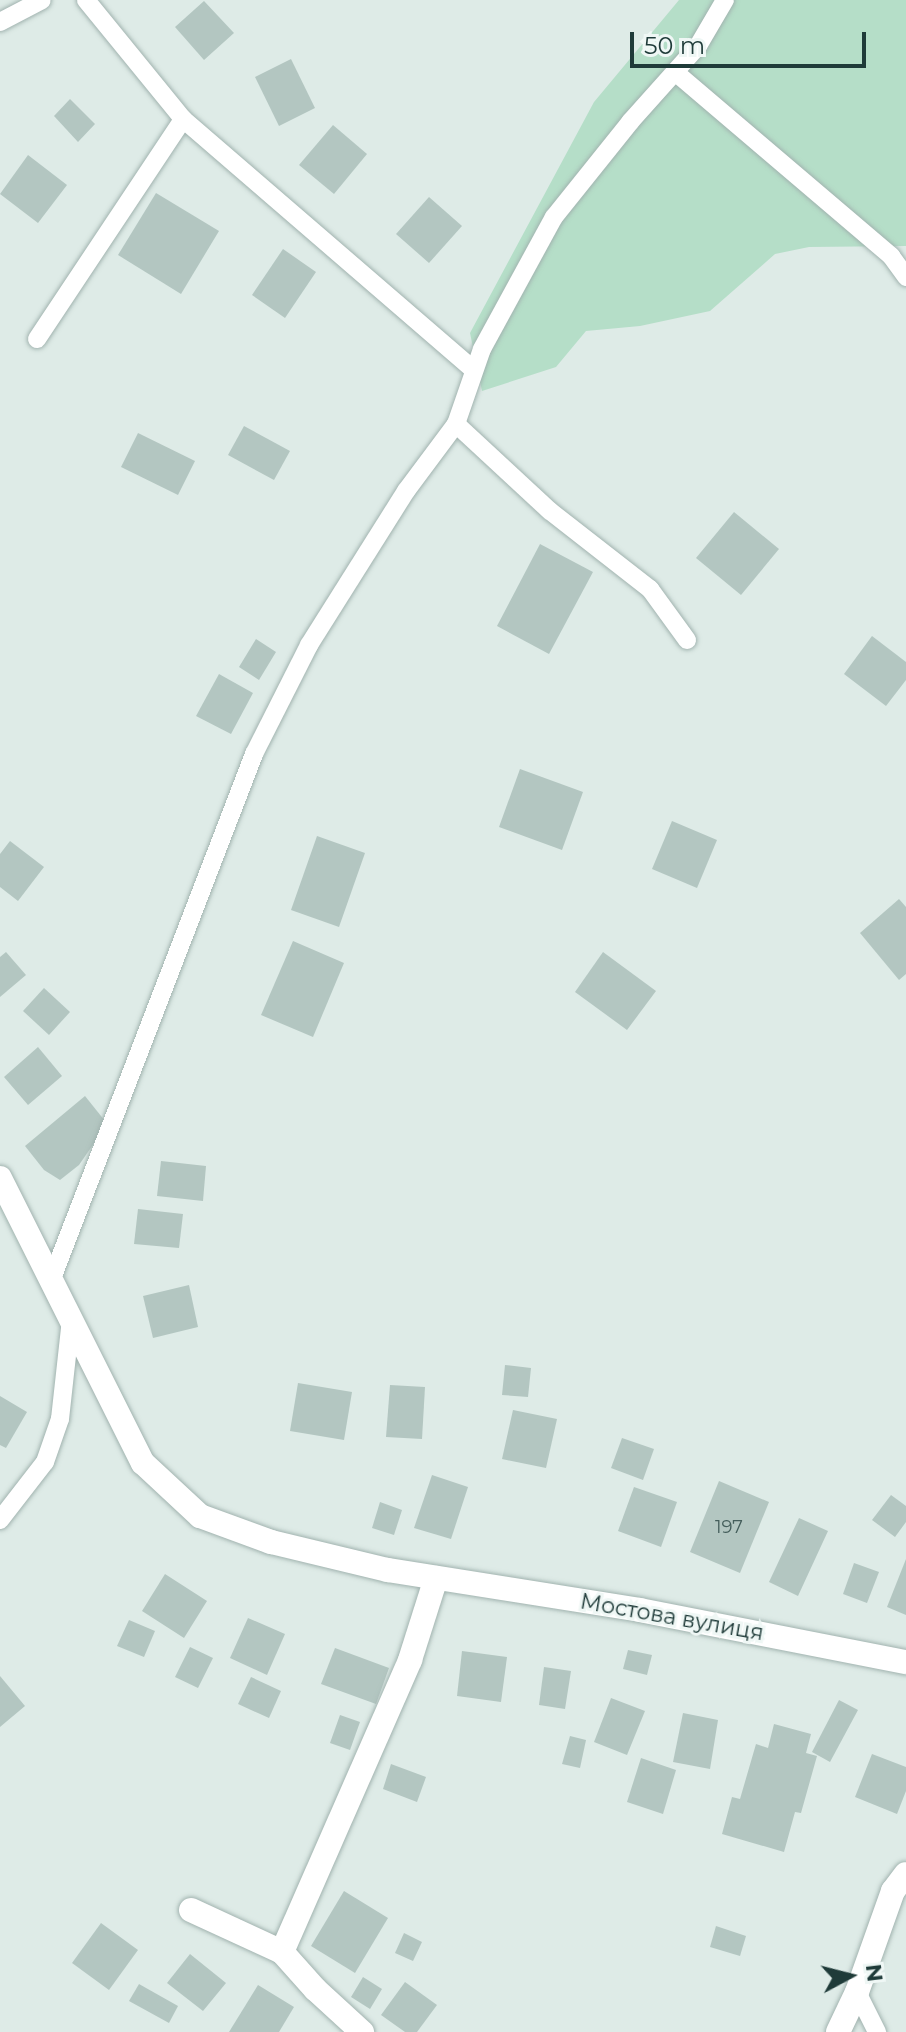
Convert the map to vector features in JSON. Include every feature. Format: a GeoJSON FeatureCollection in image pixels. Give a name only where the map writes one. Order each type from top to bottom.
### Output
{"type":"FeatureCollection","features":[{"type":"Feature","properties":{"kind":"street","name":"Мостова вулиця"},"geometry":{"type":"LineString","coordinates":[[0,1178],[143,1463],[200,1516],[271,1542],[436,1578],[640,1610],[906,1662]]}},
{"type":"Feature","properties":{"kind":"street"},"geometry":{"type":"LineString","coordinates":[[282,1952],[410,1660],[436,1578]]}},
{"type":"Feature","properties":{"kind":"street"},"geometry":{"type":"LineString","coordinates":[[838,2032],[857,1992],[893,1891],[906,1874]]}},
{"type":"Feature","properties":{"kind":"street"},"geometry":{"type":"LineString","coordinates":[[191,1910],[282,1952],[362,2032]]}},
{"type":"Feature","properties":{"kind":"lane"},"geometry":{"type":"LineString","coordinates":[[86,0],[183,119],[474,370]]}},
{"type":"Feature","properties":{"kind":"lane"},"geometry":{"type":"LineString","coordinates":[[51,1281],[254,754],[309,645],[406,491],[456,424],[482,349],[554,217],[698,46],[725,0]]}},
{"type":"Feature","properties":{"kind":"lane"},"geometry":{"type":"LineString","coordinates":[[0,22],[34,2]]}},
{"type":"Feature","properties":{"kind":"lane"},"geometry":{"type":"LineString","coordinates":[[675,72],[891,256],[906,277]]}},
{"type":"Feature","properties":{"kind":"lane"},"geometry":{"type":"LineString","coordinates":[[37,339],[183,119]]}},
{"type":"Feature","properties":{"kind":"lane"},"geometry":{"type":"LineString","coordinates":[[456,424],[550,511],[650,589],[687,640]]}},
{"type":"Feature","properties":{"kind":"lane"},"geometry":{"type":"LineString","coordinates":[[0,1520],[45,1462],[60,1419],[71,1320]]}},
{"type":"Feature","properties":{"kind":"lane"},"geometry":{"type":"LineString","coordinates":[[857,1992],[877,2032]]}},
{"type":"Feature","properties":{"kind":"green space"},"geometry":{"type":"Polygon","coordinates":[[[679,0],[906,0],[906,246],[809,247],[775,254],[710,311],[640,326],[586,331],[556,367],[482,391],[470,333],[594,102],[679,0]]]}},
{"type":"Feature","properties":{"kind":"building"},"geometry":{"type":"Polygon","coordinates":[[[204,1],[234,33],[204,60],[175,27],[204,1]]]}},
{"type":"Feature","properties":{"kind":"building"},"geometry":{"type":"Polygon","coordinates":[[[291,59],[315,108],[279,126],[255,77],[291,59]]]}},
{"type":"Feature","properties":{"kind":"building"},"geometry":{"type":"Polygon","coordinates":[[[70,99],[95,124],[78,142],[54,116],[70,99]]]}},
{"type":"Feature","properties":{"kind":"building"},"geometry":{"type":"Polygon","coordinates":[[[333,125],[367,154],[334,194],[299,165],[333,125]]]}},
{"type":"Feature","properties":{"kind":"building"},"geometry":{"type":"Polygon","coordinates":[[[28,155],[67,185],[38,223],[0,194],[28,155]]]}},
{"type":"Feature","properties":{"kind":"building"},"geometry":{"type":"Polygon","coordinates":[[[156,193],[219,231],[181,294],[118,255],[156,193]]]}},
{"type":"Feature","properties":{"kind":"building"},"geometry":{"type":"Polygon","coordinates":[[[429,197],[462,226],[429,263],[396,234],[429,197]]]}},
{"type":"Feature","properties":{"kind":"building"},"geometry":{"type":"Polygon","coordinates":[[[283,249],[316,272],[285,318],[252,295],[283,249]]]}},
{"type":"Feature","properties":{"kind":"building"},"geometry":{"type":"Polygon","coordinates":[[[244,426],[290,451],[274,480],[228,455],[244,426]]]}},
{"type":"Feature","properties":{"kind":"building"},"geometry":{"type":"Polygon","coordinates":[[[138,433],[195,461],[178,495],[121,467],[138,433]]]}},
{"type":"Feature","properties":{"kind":"building"},"geometry":{"type":"Polygon","coordinates":[[[734,512],[779,549],[741,595],[696,558],[734,512]]]}},
{"type":"Feature","properties":{"kind":"building"},"geometry":{"type":"Polygon","coordinates":[[[540,544],[593,572],[549,654],[497,626],[540,544]]]}},
{"type":"Feature","properties":{"kind":"building"},"geometry":{"type":"Polygon","coordinates":[[[872,636],[906,662],[906,680],[886,706],[844,674],[872,636]]]}},
{"type":"Feature","properties":{"kind":"building"},"geometry":{"type":"Polygon","coordinates":[[[256,639],[276,652],[259,680],[239,667],[256,639]]]}},
{"type":"Feature","properties":{"kind":"building"},"geometry":{"type":"Polygon","coordinates":[[[219,674],[253,693],[231,734],[196,716],[219,674]]]}},
{"type":"Feature","properties":{"kind":"building"},"geometry":{"type":"Polygon","coordinates":[[[520,769],[583,792],[562,850],[499,827],[520,769]]]}},
{"type":"Feature","properties":{"kind":"building"},"geometry":{"type":"Polygon","coordinates":[[[672,821],[717,840],[697,888],[652,869],[672,821]]]}},
{"type":"Feature","properties":{"kind":"building"},"geometry":{"type":"Polygon","coordinates":[[[317,836],[365,853],[339,927],[291,910],[317,836]]]}},
{"type":"Feature","properties":{"kind":"building"},"geometry":{"type":"Polygon","coordinates":[[[10,841],[44,867],[18,901],[0,887],[0,854],[10,841]]]}},
{"type":"Feature","properties":{"kind":"building"},"geometry":{"type":"Polygon","coordinates":[[[899,899],[906,907],[906,974],[899,980],[860,933],[899,899]]]}},
{"type":"Feature","properties":{"kind":"building"},"geometry":{"type":"Polygon","coordinates":[[[293,941],[344,963],[313,1037],[261,1015],[293,941]]]}},
{"type":"Feature","properties":{"kind":"building"},"geometry":{"type":"Polygon","coordinates":[[[6,952],[26,975],[0,997],[0,957],[6,952]]]}},
{"type":"Feature","properties":{"kind":"building"},"geometry":{"type":"Polygon","coordinates":[[[603,952],[656,991],[627,1030],[575,992],[603,952]]]}},
{"type":"Feature","properties":{"kind":"building"},"geometry":{"type":"Polygon","coordinates":[[[44,988],[70,1012],[49,1035],[23,1011],[44,988]]]}},
{"type":"Feature","properties":{"kind":"building"},"geometry":{"type":"Polygon","coordinates":[[[38,1047],[62,1076],[28,1105],[4,1077],[38,1047]]]}},
{"type":"Feature","properties":{"kind":"building"},"geometry":{"type":"Polygon","coordinates":[[[85,1096],[105,1121],[99,1136],[79,1165],[60,1180],[44,1170],[25,1146],[85,1096]]]}},
{"type":"Feature","properties":{"kind":"building"},"geometry":{"type":"Polygon","coordinates":[[[161,1161],[206,1166],[203,1201],[157,1196],[161,1161]]]}},
{"type":"Feature","properties":{"kind":"building"},"geometry":{"type":"Polygon","coordinates":[[[138,1209],[183,1214],[179,1248],[134,1244],[138,1209]]]}},
{"type":"Feature","properties":{"kind":"building"},"geometry":{"type":"Polygon","coordinates":[[[189,1285],[198,1327],[153,1338],[143,1296],[189,1285]]]}},
{"type":"Feature","properties":{"kind":"building"},"geometry":{"type":"Polygon","coordinates":[[[505,1365],[531,1368],[528,1397],[502,1395],[505,1365]]]}},
{"type":"Feature","properties":{"kind":"building"},"geometry":{"type":"Polygon","coordinates":[[[298,1383],[352,1392],[344,1440],[290,1431],[298,1383]]]}},
{"type":"Feature","properties":{"kind":"building"},"geometry":{"type":"Polygon","coordinates":[[[390,1385],[425,1387],[422,1439],[386,1437],[390,1385]]]}},
{"type":"Feature","properties":{"kind":"building"},"geometry":{"type":"Polygon","coordinates":[[[0,1396],[27,1412],[6,1448],[0,1445],[0,1396]]]}},
{"type":"Feature","properties":{"kind":"building"},"geometry":{"type":"Polygon","coordinates":[[[513,1410],[557,1419],[546,1468],[502,1459],[513,1410]]]}},
{"type":"Feature","properties":{"kind":"building"},"geometry":{"type":"Polygon","coordinates":[[[622,1438],[654,1449],[643,1480],[611,1468],[622,1438]]]}},
{"type":"Feature","properties":{"kind":"building"},"geometry":{"type":"Polygon","coordinates":[[[432,1475],[468,1487],[451,1539],[414,1528],[432,1475]]]}},
{"type":"Feature","properties":{"kind":"building"},"geometry":{"type":"Polygon","coordinates":[[[719,1481],[769,1502],[740,1573],[690,1552],[719,1481]]]}},
{"type":"Feature","properties":{"kind":"building"},"geometry":{"type":"Polygon","coordinates":[[[634,1487],[677,1502],[661,1547],[618,1531],[634,1487]]]}},
{"type":"Feature","properties":{"kind":"building"},"geometry":{"type":"Polygon","coordinates":[[[891,1495],[906,1506],[906,1522],[895,1537],[872,1520],[891,1495]]]}},
{"type":"Feature","properties":{"kind":"building"},"geometry":{"type":"Polygon","coordinates":[[[380,1502],[402,1510],[394,1535],[372,1528],[380,1502]]]}},
{"type":"Feature","properties":{"kind":"building"},"geometry":{"type":"Polygon","coordinates":[[[799,1518],[828,1531],[798,1596],[769,1582],[799,1518]]]}},
{"type":"Feature","properties":{"kind":"building"},"geometry":{"type":"Polygon","coordinates":[[[906,1559],[906,1615],[887,1607],[906,1559]]]}},
{"type":"Feature","properties":{"kind":"building"},"geometry":{"type":"Polygon","coordinates":[[[854,1563],[879,1572],[867,1603],[843,1594],[854,1563]]]}},
{"type":"Feature","properties":{"kind":"building"},"geometry":{"type":"Polygon","coordinates":[[[165,1574],[207,1601],[184,1638],[142,1611],[165,1574]]]}},
{"type":"Feature","properties":{"kind":"building"},"geometry":{"type":"Polygon","coordinates":[[[248,1618],[285,1634],[267,1675],[230,1658],[248,1618]]]}},
{"type":"Feature","properties":{"kind":"building"},"geometry":{"type":"Polygon","coordinates":[[[129,1620],[155,1631],[144,1657],[117,1646],[129,1620]]]}},
{"type":"Feature","properties":{"kind":"building"},"geometry":{"type":"Polygon","coordinates":[[[190,1647],[213,1658],[198,1688],[175,1677],[190,1647]]]}},
{"type":"Feature","properties":{"kind":"building"},"geometry":{"type":"Polygon","coordinates":[[[335,1648],[389,1668],[376,1704],[321,1684],[335,1648]]]}},
{"type":"Feature","properties":{"kind":"building"},"geometry":{"type":"Polygon","coordinates":[[[628,1650],[652,1655],[647,1675],[623,1669],[628,1650]]]}},
{"type":"Feature","properties":{"kind":"building"},"geometry":{"type":"Polygon","coordinates":[[[462,1651],[507,1657],[501,1702],[457,1696],[462,1651]]]}},
{"type":"Feature","properties":{"kind":"building"},"geometry":{"type":"Polygon","coordinates":[[[544,1667],[571,1671],[565,1709],[539,1705],[544,1667]]]}},
{"type":"Feature","properties":{"kind":"building"},"geometry":{"type":"Polygon","coordinates":[[[0,1676],[25,1706],[0,1727],[0,1676]]]}},
{"type":"Feature","properties":{"kind":"building"},"geometry":{"type":"Polygon","coordinates":[[[251,1677],[281,1691],[269,1718],[238,1704],[251,1677]]]}},
{"type":"Feature","properties":{"kind":"building"},"geometry":{"type":"Polygon","coordinates":[[[611,1698],[645,1711],[627,1755],[594,1742],[611,1698]]]}},
{"type":"Feature","properties":{"kind":"building"},"geometry":{"type":"Polygon","coordinates":[[[839,1700],[858,1710],[830,1762],[812,1752],[839,1700]]]}},
{"type":"Feature","properties":{"kind":"building"},"geometry":{"type":"Polygon","coordinates":[[[683,1713],[718,1720],[710,1769],[673,1762],[683,1713]]]}},
{"type":"Feature","properties":{"kind":"building"},"geometry":{"type":"Polygon","coordinates":[[[340,1715],[360,1722],[350,1750],[330,1743],[340,1715]]]}},
{"type":"Feature","properties":{"kind":"building"},"geometry":{"type":"Polygon","coordinates":[[[774,1724],[811,1734],[806,1753],[817,1756],[801,1813],[795,1812],[784,1852],[722,1834],[732,1797],[740,1799],[756,1744],[768,1748],[774,1724]]]}},
{"type":"Feature","properties":{"kind":"building"},"geometry":{"type":"Polygon","coordinates":[[[570,1736],[586,1740],[580,1768],[562,1764],[570,1736]]]}},
{"type":"Feature","properties":{"kind":"building"},"geometry":{"type":"Polygon","coordinates":[[[872,1754],[906,1767],[906,1791],[897,1814],[855,1797],[872,1754]]]}},
{"type":"Feature","properties":{"kind":"building"},"geometry":{"type":"Polygon","coordinates":[[[641,1758],[676,1770],[663,1814],[627,1802],[641,1758]]]}},
{"type":"Feature","properties":{"kind":"building"},"geometry":{"type":"Polygon","coordinates":[[[391,1764],[426,1777],[417,1802],[383,1789],[391,1764]]]}},
{"type":"Feature","properties":{"kind":"building"},"geometry":{"type":"Polygon","coordinates":[[[344,1891],[388,1918],[355,1973],[311,1946],[344,1891]]]}},
{"type":"Feature","properties":{"kind":"building"},"geometry":{"type":"Polygon","coordinates":[[[101,1923],[138,1950],[109,1990],[72,1963],[101,1923]]]}},
{"type":"Feature","properties":{"kind":"building"},"geometry":{"type":"Polygon","coordinates":[[[716,1926],[746,1936],[740,1956],[710,1947],[716,1926]]]}},
{"type":"Feature","properties":{"kind":"building"},"geometry":{"type":"Polygon","coordinates":[[[404,1933],[422,1942],[413,1961],[395,1953],[404,1933]]]}},
{"type":"Feature","properties":{"kind":"building"},"geometry":{"type":"Polygon","coordinates":[[[190,1954],[226,1983],[203,2011],[167,1983],[190,1954]]]}},
{"type":"Feature","properties":{"kind":"building"},"geometry":{"type":"Polygon","coordinates":[[[363,1977],[382,1989],[370,2009],[351,1997],[363,1977]]]}},
{"type":"Feature","properties":{"kind":"building"},"geometry":{"type":"Polygon","coordinates":[[[405,1982],[437,2005],[417,2032],[405,2032],[381,2015],[405,1982]]]}},
{"type":"Feature","properties":{"kind":"building"},"geometry":{"type":"Polygon","coordinates":[[[139,1984],[178,2006],[169,2023],[129,2001],[139,1984]]]}},
{"type":"Feature","properties":{"kind":"building"},"geometry":{"type":"Polygon","coordinates":[[[258,1985],[294,2007],[279,2032],[229,2032],[258,1985]]]}}]}
